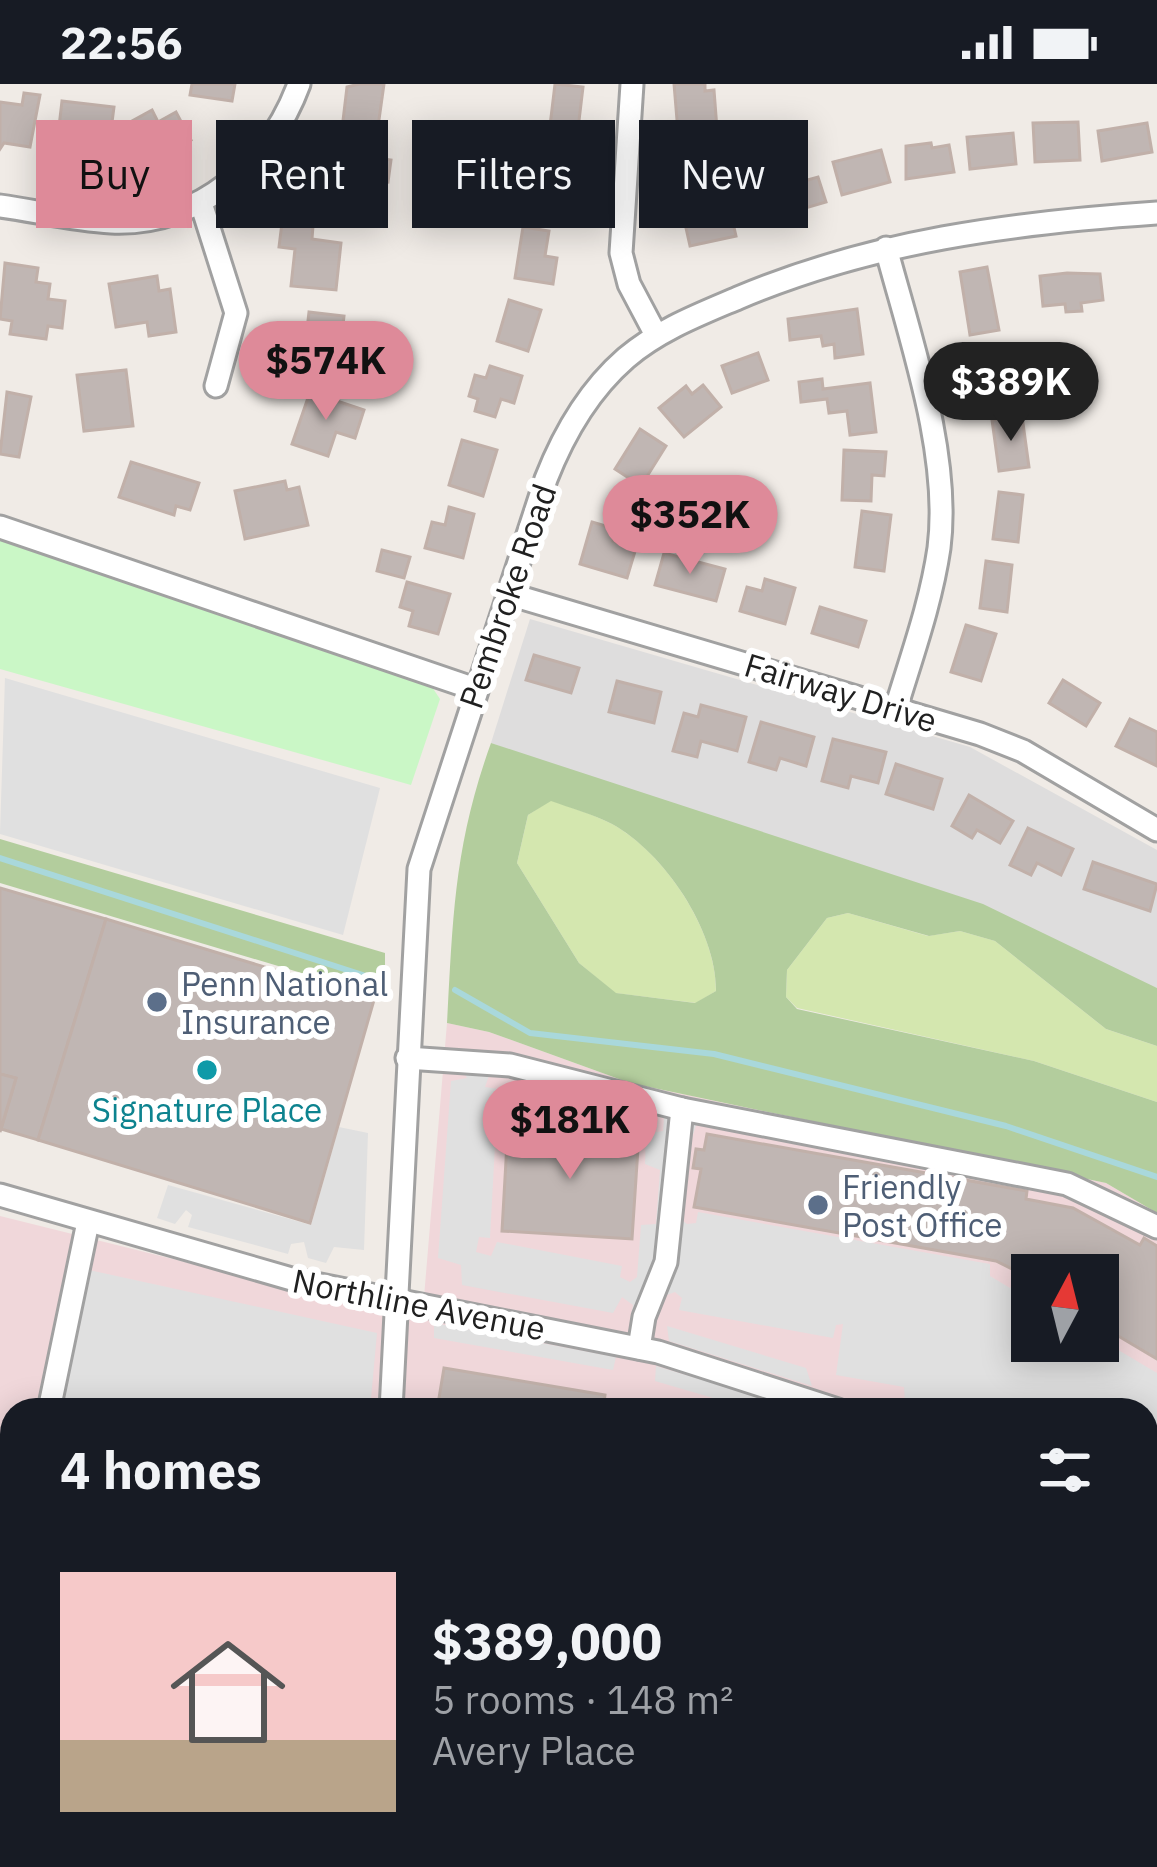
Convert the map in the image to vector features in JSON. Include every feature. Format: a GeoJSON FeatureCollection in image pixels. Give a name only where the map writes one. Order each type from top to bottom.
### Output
{"type":"FeatureCollection","features":[{"type":"Feature","properties":{"kind":"street"},"geometry":{"type":"LineString","coordinates":[[0,206],[110,222],[138,221],[201,203],[261,154],[284,122],[299,84]]}},
{"type":"Feature","properties":{"kind":"street"},"geometry":{"type":"LineString","coordinates":[[632,84],[621,253],[629,284],[656,334]]}},
{"type":"Feature","properties":{"kind":"street"},"geometry":{"type":"LineString","coordinates":[[201,203],[236,313],[216,386]]}},
{"type":"Feature","properties":{"kind":"street","name":"Pembroke Road"},"geometry":{"type":"LineString","coordinates":[[392,1398],[419,869],[545,479],[573,420],[622,361],[656,334],[825,263],[1045,220],[1157,213]]}},
{"type":"Feature","properties":{"kind":"street"},"geometry":{"type":"LineString","coordinates":[[886,248],[920,375],[938,483],[940,542],[930,597],[896,708]]}},
{"type":"Feature","properties":{"kind":"street"},"geometry":{"type":"LineString","coordinates":[[0,527],[476,689]]}},
{"type":"Feature","properties":{"kind":"street","name":"Fairway Drive"},"geometry":{"type":"LineString","coordinates":[[509,594],[896,708],[1023,751],[1157,830]]}},
{"type":"Feature","properties":{"kind":"street"},"geometry":{"type":"LineString","coordinates":[[407,1058],[511,1065],[682,1109],[1067,1184],[1157,1227]]}},
{"type":"Feature","properties":{"kind":"street"},"geometry":{"type":"LineString","coordinates":[[639,1348],[644,1317],[666,1262],[682,1109]]}},
{"type":"Feature","properties":{"kind":"street","name":"Northline Avenue"},"geometry":{"type":"LineString","coordinates":[[0,1195],[295,1280],[639,1348],[799,1398]]}},
{"type":"Feature","properties":{"kind":"street"},"geometry":{"type":"LineString","coordinates":[[51,1398],[88,1222]]}},
{"type":"Feature","properties":{"kind":"shaded area"},"geometry":{"type":"Polygon","coordinates":[[[530,619],[970,747],[1157,850],[1157,988],[491,743],[530,619]]]}},
{"type":"Feature","properties":{"kind":"shaded area"},"geometry":{"type":"Polygon","coordinates":[[[5,678],[380,788],[343,935],[0,834],[5,678]]]}},
{"type":"Feature","properties":{"kind":"shaded area"},"geometry":{"type":"Polygon","coordinates":[[[447,1023],[489,1032],[630,1083],[1106,1183],[1157,1213],[1157,1398],[0,1398],[0,1216],[422,1321],[447,1023]]]}},
{"type":"Feature","properties":{"kind":"shaded area"},"geometry":{"type":"Polygon","coordinates":[[[557,1068],[659,1095],[650,1126],[547,1102],[557,1068]]]}},
{"type":"Feature","properties":{"kind":"shaded area"},"geometry":{"type":"Polygon","coordinates":[[[462,1069],[490,1073],[485,1087],[498,1089],[490,1238],[479,1237],[476,1252],[491,1256],[497,1242],[622,1266],[620,1277],[630,1282],[637,1277],[641,1225],[656,1224],[660,1170],[645,1164],[646,1134],[663,1131],[664,1117],[697,1122],[680,1177],[678,1217],[687,1224],[696,1223],[698,1212],[990,1264],[990,1276],[1011,1287],[1011,1362],[1119,1362],[1119,1350],[1157,1373],[1157,1398],[905,1398],[904,1387],[836,1375],[843,1324],[836,1325],[833,1338],[679,1310],[682,1298],[675,1292],[664,1296],[651,1326],[630,1320],[633,1305],[622,1297],[613,1313],[462,1285],[461,1265],[438,1258],[451,1081],[467,1078],[462,1069]]]}},
{"type":"Feature","properties":{"kind":"shaded area"},"geometry":{"type":"Polygon","coordinates":[[[339,1127],[368,1133],[364,1250],[334,1247],[326,1263],[308,1258],[304,1242],[291,1244],[288,1254],[188,1227],[192,1215],[186,1210],[175,1224],[157,1218],[168,1185],[311,1225],[339,1127]]]}},
{"type":"Feature","properties":{"kind":"shaded area"},"geometry":{"type":"Polygon","coordinates":[[[89,1270],[377,1333],[371,1398],[62,1398],[89,1270]]]}},
{"type":"Feature","properties":{"kind":"shaded area"},"geometry":{"type":"Polygon","coordinates":[[[434,1323],[616,1357],[613,1370],[434,1338],[434,1323]]]}},
{"type":"Feature","properties":{"kind":"shaded area"},"geometry":{"type":"Polygon","coordinates":[[[667,1326],[806,1368],[812,1386],[669,1341],[667,1326]]]}},
{"type":"Feature","properties":{"kind":"shaded area"},"geometry":{"type":"Polygon","coordinates":[[[656,1366],[761,1398],[713,1398],[655,1381],[656,1366]]]}},
{"type":"Feature","properties":{"kind":"green space"},"geometry":{"type":"Polygon","coordinates":[[[0,539],[432,687],[440,699],[411,785],[0,669],[0,539]]]}},
{"type":"Feature","properties":{"kind":"green space"},"geometry":{"type":"Polygon","coordinates":[[[491,743],[983,904],[1157,988],[1157,1046],[1106,1029],[995,941],[960,931],[929,936],[848,913],[827,918],[787,970],[786,997],[797,1009],[1034,1061],[1157,1102],[1157,1213],[1106,1183],[630,1083],[489,1032],[447,1023],[457,882],[491,743]],[[551,801],[528,815],[517,863],[579,963],[616,993],[695,1003],[716,991],[708,944],[698,920],[651,854],[612,824],[551,801]]]}},
{"type":"Feature","properties":{"kind":"green space"},"geometry":{"type":"Polygon","coordinates":[[[551,800],[612,824],[651,854],[698,920],[708,944],[716,991],[696,1003],[615,993],[579,963],[517,863],[528,815],[551,800]]]}},
{"type":"Feature","properties":{"kind":"green space"},"geometry":{"type":"Polygon","coordinates":[[[0,839],[385,953],[385,998],[0,883],[0,839]]]}},
{"type":"Feature","properties":{"kind":"green space"},"geometry":{"type":"Polygon","coordinates":[[[848,913],[928,936],[960,931],[995,941],[1106,1029],[1157,1046],[1157,1102],[1034,1061],[797,1008],[786,997],[787,970],[827,918],[848,913]]]}},
{"type":"Feature","properties":{"kind":"building"},"geometry":{"type":"Polygon","coordinates":[[[192,84],[235,84],[232,101],[190,95],[192,84]]]}},
{"type":"Feature","properties":{"kind":"building"},"geometry":{"type":"Polygon","coordinates":[[[384,84],[379,120],[343,120],[347,87],[384,84]]]}},
{"type":"Feature","properties":{"kind":"building"},"geometry":{"type":"Polygon","coordinates":[[[555,84],[583,87],[579,120],[551,120],[555,84]]]}},
{"type":"Feature","properties":{"kind":"building"},"geometry":{"type":"Polygon","coordinates":[[[674,84],[705,84],[705,91],[714,90],[716,120],[677,120],[674,84]]]}},
{"type":"Feature","properties":{"kind":"building"},"geometry":{"type":"Polygon","coordinates":[[[24,93],[40,95],[30,147],[4,143],[0,149],[0,102],[22,105],[24,93]]]}},
{"type":"Feature","properties":{"kind":"building"},"geometry":{"type":"Polygon","coordinates":[[[62,101],[114,107],[112,120],[60,120],[62,101]]]}},
{"type":"Feature","properties":{"kind":"building"},"geometry":{"type":"Polygon","coordinates":[[[152,110],[157,120],[134,120],[152,110]]]}},
{"type":"Feature","properties":{"kind":"building"},"geometry":{"type":"Polygon","coordinates":[[[1078,122],[1080,160],[1035,162],[1033,123],[1078,122]]]}},
{"type":"Feature","properties":{"kind":"building"},"geometry":{"type":"Polygon","coordinates":[[[1147,123],[1152,152],[1102,161],[1098,131],[1147,123]]]}},
{"type":"Feature","properties":{"kind":"building"},"geometry":{"type":"Polygon","coordinates":[[[1013,133],[1016,164],[970,169],[967,137],[1013,133]]]}},
{"type":"Feature","properties":{"kind":"building"},"geometry":{"type":"Polygon","coordinates":[[[931,143],[932,148],[949,145],[954,172],[906,179],[906,146],[931,143]]]}},
{"type":"Feature","properties":{"kind":"building"},"geometry":{"type":"Polygon","coordinates":[[[881,150],[890,182],[842,195],[833,162],[881,150]]]}},
{"type":"Feature","properties":{"kind":"building"},"geometry":{"type":"Polygon","coordinates":[[[818,177],[826,202],[808,207],[808,180],[818,177]]]}},
{"type":"Feature","properties":{"kind":"building"},"geometry":{"type":"Polygon","coordinates":[[[281,228],[313,228],[312,239],[341,243],[336,290],[291,286],[295,249],[279,247],[281,228]]]}},
{"type":"Feature","properties":{"kind":"building"},"geometry":{"type":"Polygon","coordinates":[[[523,228],[549,231],[545,256],[557,258],[553,284],[515,278],[523,228]]]}},
{"type":"Feature","properties":{"kind":"building"},"geometry":{"type":"Polygon","coordinates":[[[686,228],[734,228],[736,236],[690,246],[686,228]]]}},
{"type":"Feature","properties":{"kind":"building"},"geometry":{"type":"Polygon","coordinates":[[[5,263],[38,268],[36,282],[50,284],[48,299],[65,301],[62,328],[48,326],[46,339],[10,334],[12,321],[0,319],[5,263]]]}},
{"type":"Feature","properties":{"kind":"building"},"geometry":{"type":"Polygon","coordinates":[[[987,267],[999,330],[970,335],[960,272],[987,267]]]}},
{"type":"Feature","properties":{"kind":"building"},"geometry":{"type":"Polygon","coordinates":[[[1100,274],[1103,300],[1081,303],[1082,311],[1066,312],[1065,304],[1043,306],[1040,276],[1100,274]]]}},
{"type":"Feature","properties":{"kind":"building"},"geometry":{"type":"Polygon","coordinates":[[[157,276],[159,291],[170,289],[176,332],[149,336],[147,322],[116,327],[109,284],[157,276]]]}},
{"type":"Feature","properties":{"kind":"building"},"geometry":{"type":"Polygon","coordinates":[[[509,300],[541,310],[528,351],[497,341],[509,300]]]}},
{"type":"Feature","properties":{"kind":"building"},"geometry":{"type":"Polygon","coordinates":[[[857,309],[863,354],[835,358],[834,344],[823,346],[821,336],[790,340],[788,319],[857,309]]]}},
{"type":"Feature","properties":{"kind":"building"},"geometry":{"type":"Polygon","coordinates":[[[309,312],[344,316],[338,368],[303,364],[309,312]]]}},
{"type":"Feature","properties":{"kind":"building"},"geometry":{"type":"Polygon","coordinates":[[[997,350],[998,358],[1013,355],[1016,397],[989,403],[978,354],[997,350]]]}},
{"type":"Feature","properties":{"kind":"building"},"geometry":{"type":"Polygon","coordinates":[[[758,353],[768,380],[732,393],[722,366],[758,353]]]}},
{"type":"Feature","properties":{"kind":"building"},"geometry":{"type":"Polygon","coordinates":[[[490,366],[522,376],[514,403],[501,399],[495,417],[475,411],[478,399],[469,396],[475,375],[486,378],[490,366]]]}},
{"type":"Feature","properties":{"kind":"building"},"geometry":{"type":"Polygon","coordinates":[[[126,370],[133,426],[84,431],[77,375],[126,370]]]}},
{"type":"Feature","properties":{"kind":"building"},"geometry":{"type":"Polygon","coordinates":[[[822,379],[823,389],[870,383],[876,432],[850,435],[847,411],[829,413],[827,399],[801,402],[799,382],[822,379]]]}},
{"type":"Feature","properties":{"kind":"building"},"geometry":{"type":"Polygon","coordinates":[[[703,385],[721,407],[684,437],[659,408],[686,386],[692,394],[703,385]]]}},
{"type":"Feature","properties":{"kind":"building"},"geometry":{"type":"Polygon","coordinates":[[[7,392],[31,397],[19,457],[0,454],[7,392]]]}},
{"type":"Feature","properties":{"kind":"building"},"geometry":{"type":"Polygon","coordinates":[[[310,392],[364,410],[355,438],[336,432],[328,456],[292,444],[310,392]]]}},
{"type":"Feature","properties":{"kind":"building"},"geometry":{"type":"Polygon","coordinates":[[[1022,416],[1029,467],[999,471],[992,420],[1022,416]]]}},
{"type":"Feature","properties":{"kind":"building"},"geometry":{"type":"Polygon","coordinates":[[[640,429],[666,446],[641,486],[615,469],[640,429]]]}},
{"type":"Feature","properties":{"kind":"building"},"geometry":{"type":"Polygon","coordinates":[[[462,440],[497,450],[483,496],[449,485],[462,440]]]}},
{"type":"Feature","properties":{"kind":"building"},"geometry":{"type":"Polygon","coordinates":[[[844,450],[886,452],[884,476],[872,475],[871,501],[842,500],[844,450]]]}},
{"type":"Feature","properties":{"kind":"building"},"geometry":{"type":"Polygon","coordinates":[[[131,462],[199,483],[190,510],[176,506],[174,515],[119,497],[131,462]]]}},
{"type":"Feature","properties":{"kind":"building"},"geometry":{"type":"Polygon","coordinates":[[[285,481],[287,490],[299,487],[308,525],[245,539],[235,491],[285,481]]]}},
{"type":"Feature","properties":{"kind":"building"},"geometry":{"type":"Polygon","coordinates":[[[999,492],[1023,495],[1018,542],[993,539],[999,492]]]}},
{"type":"Feature","properties":{"kind":"building"},"geometry":{"type":"Polygon","coordinates":[[[449,507],[474,514],[463,558],[425,548],[432,522],[445,525],[449,507]]]}},
{"type":"Feature","properties":{"kind":"building"},"geometry":{"type":"Polygon","coordinates":[[[862,511],[891,515],[884,571],[855,567],[862,511]]]}},
{"type":"Feature","properties":{"kind":"building"},"geometry":{"type":"Polygon","coordinates":[[[592,522],[616,529],[613,541],[636,548],[627,578],[580,564],[592,522]]]}},
{"type":"Feature","properties":{"kind":"building"},"geometry":{"type":"Polygon","coordinates":[[[382,550],[410,557],[404,578],[377,571],[382,550]]]}},
{"type":"Feature","properties":{"kind":"building"},"geometry":{"type":"Polygon","coordinates":[[[664,553],[725,569],[716,601],[655,585],[664,553]]]}},
{"type":"Feature","properties":{"kind":"building"},"geometry":{"type":"Polygon","coordinates":[[[986,561],[1012,565],[1007,612],[980,608],[986,561]]]}},
{"type":"Feature","properties":{"kind":"building"},"geometry":{"type":"Polygon","coordinates":[[[765,579],[795,588],[785,624],[740,611],[747,587],[762,591],[765,579]]]}},
{"type":"Feature","properties":{"kind":"building"},"geometry":{"type":"Polygon","coordinates":[[[407,582],[450,594],[438,634],[409,626],[413,611],[400,607],[407,582]]]}},
{"type":"Feature","properties":{"kind":"building"},"geometry":{"type":"Polygon","coordinates":[[[820,607],[866,621],[858,647],[812,633],[820,607]]]}},
{"type":"Feature","properties":{"kind":"building"},"geometry":{"type":"Polygon","coordinates":[[[966,625],[996,634],[981,681],[951,672],[966,625]]]}},
{"type":"Feature","properties":{"kind":"building"},"geometry":{"type":"Polygon","coordinates":[[[534,655],[579,668],[571,693],[526,680],[534,655]]]}},
{"type":"Feature","properties":{"kind":"building"},"geometry":{"type":"Polygon","coordinates":[[[1063,680],[1100,703],[1086,726],[1049,703],[1063,680]]]}},
{"type":"Feature","properties":{"kind":"building"},"geometry":{"type":"Polygon","coordinates":[[[617,681],[661,692],[654,723],[609,712],[617,681]]]}},
{"type":"Feature","properties":{"kind":"building"},"geometry":{"type":"Polygon","coordinates":[[[701,705],[746,717],[737,751],[701,741],[697,757],[673,751],[684,713],[698,717],[701,705]]]}},
{"type":"Feature","properties":{"kind":"building"},"geometry":{"type":"Polygon","coordinates":[[[1130,719],[1157,732],[1157,766],[1116,746],[1130,719]]]}},
{"type":"Feature","properties":{"kind":"building"},"geometry":{"type":"Polygon","coordinates":[[[761,722],[814,737],[806,766],[780,758],[776,770],[749,762],[761,722]]]}},
{"type":"Feature","properties":{"kind":"building"},"geometry":{"type":"Polygon","coordinates":[[[833,739],[886,752],[878,783],[851,776],[848,788],[822,781],[833,739]]]}},
{"type":"Feature","properties":{"kind":"building"},"geometry":{"type":"Polygon","coordinates":[[[896,764],[942,779],[933,809],[886,794],[896,764]]]}},
{"type":"Feature","properties":{"kind":"building"},"geometry":{"type":"Polygon","coordinates":[[[969,795],[1013,821],[1000,843],[977,830],[972,838],[952,826],[969,795]]]}},
{"type":"Feature","properties":{"kind":"building"},"geometry":{"type":"Polygon","coordinates":[[[1028,828],[1073,849],[1061,875],[1037,863],[1031,875],[1010,865],[1028,828]]]}},
{"type":"Feature","properties":{"kind":"building"},"geometry":{"type":"Polygon","coordinates":[[[1093,862],[1157,884],[1150,911],[1084,889],[1093,862]]]}},
{"type":"Feature","properties":{"kind":"building"},"geometry":{"type":"Polygon","coordinates":[[[0,888],[106,919],[38,1140],[1,1129],[16,1078],[0,1074],[0,888]]]}},
{"type":"Feature","properties":{"kind":"building","name":"Signature Place"},"geometry":{"type":"Polygon","coordinates":[[[106,919],[374,1000],[310,1223],[38,1140],[106,919]]]}},
{"type":"Feature","properties":{"kind":"building"},"geometry":{"type":"Polygon","coordinates":[[[0,1074],[16,1078],[0,1132],[0,1074]]]}},
{"type":"Feature","properties":{"kind":"building"},"geometry":{"type":"Polygon","coordinates":[[[508,1125],[639,1133],[632,1239],[502,1231],[508,1125]]]}},
{"type":"Feature","properties":{"kind":"building"},"geometry":{"type":"Polygon","coordinates":[[[707,1134],[1027,1191],[1026,1199],[1073,1208],[1140,1245],[1144,1238],[1157,1246],[1157,1359],[1119,1336],[1119,1254],[1011,1254],[1011,1268],[996,1261],[694,1207],[701,1169],[693,1168],[696,1149],[704,1150],[707,1134]]]}},
{"type":"Feature","properties":{"kind":"building"},"geometry":{"type":"Polygon","coordinates":[[[444,1368],[605,1395],[605,1398],[439,1398],[444,1368]]]}},
{"type":"Feature","properties":{"kind":"waterway"},"geometry":{"type":"LineString","coordinates":[[0,858],[372,978]]}},
{"type":"Feature","properties":{"kind":"waterway"},"geometry":{"type":"LineString","coordinates":[[455,990],[530,1033],[714,1054],[1006,1126],[1157,1177]]}},
{"type":"Feature","properties":{"kind":"place","name":"Penn National Insurance"},"geometry":{"type":"Point","coordinates":[157,1002]}},
{"type":"Feature","properties":{"kind":"place","name":"Signature Place"},"geometry":{"type":"Point","coordinates":[207,1070]}},
{"type":"Feature","properties":{"kind":"place","name":"Friendly Post Office"},"geometry":{"type":"Point","coordinates":[818,1205]}}]}
